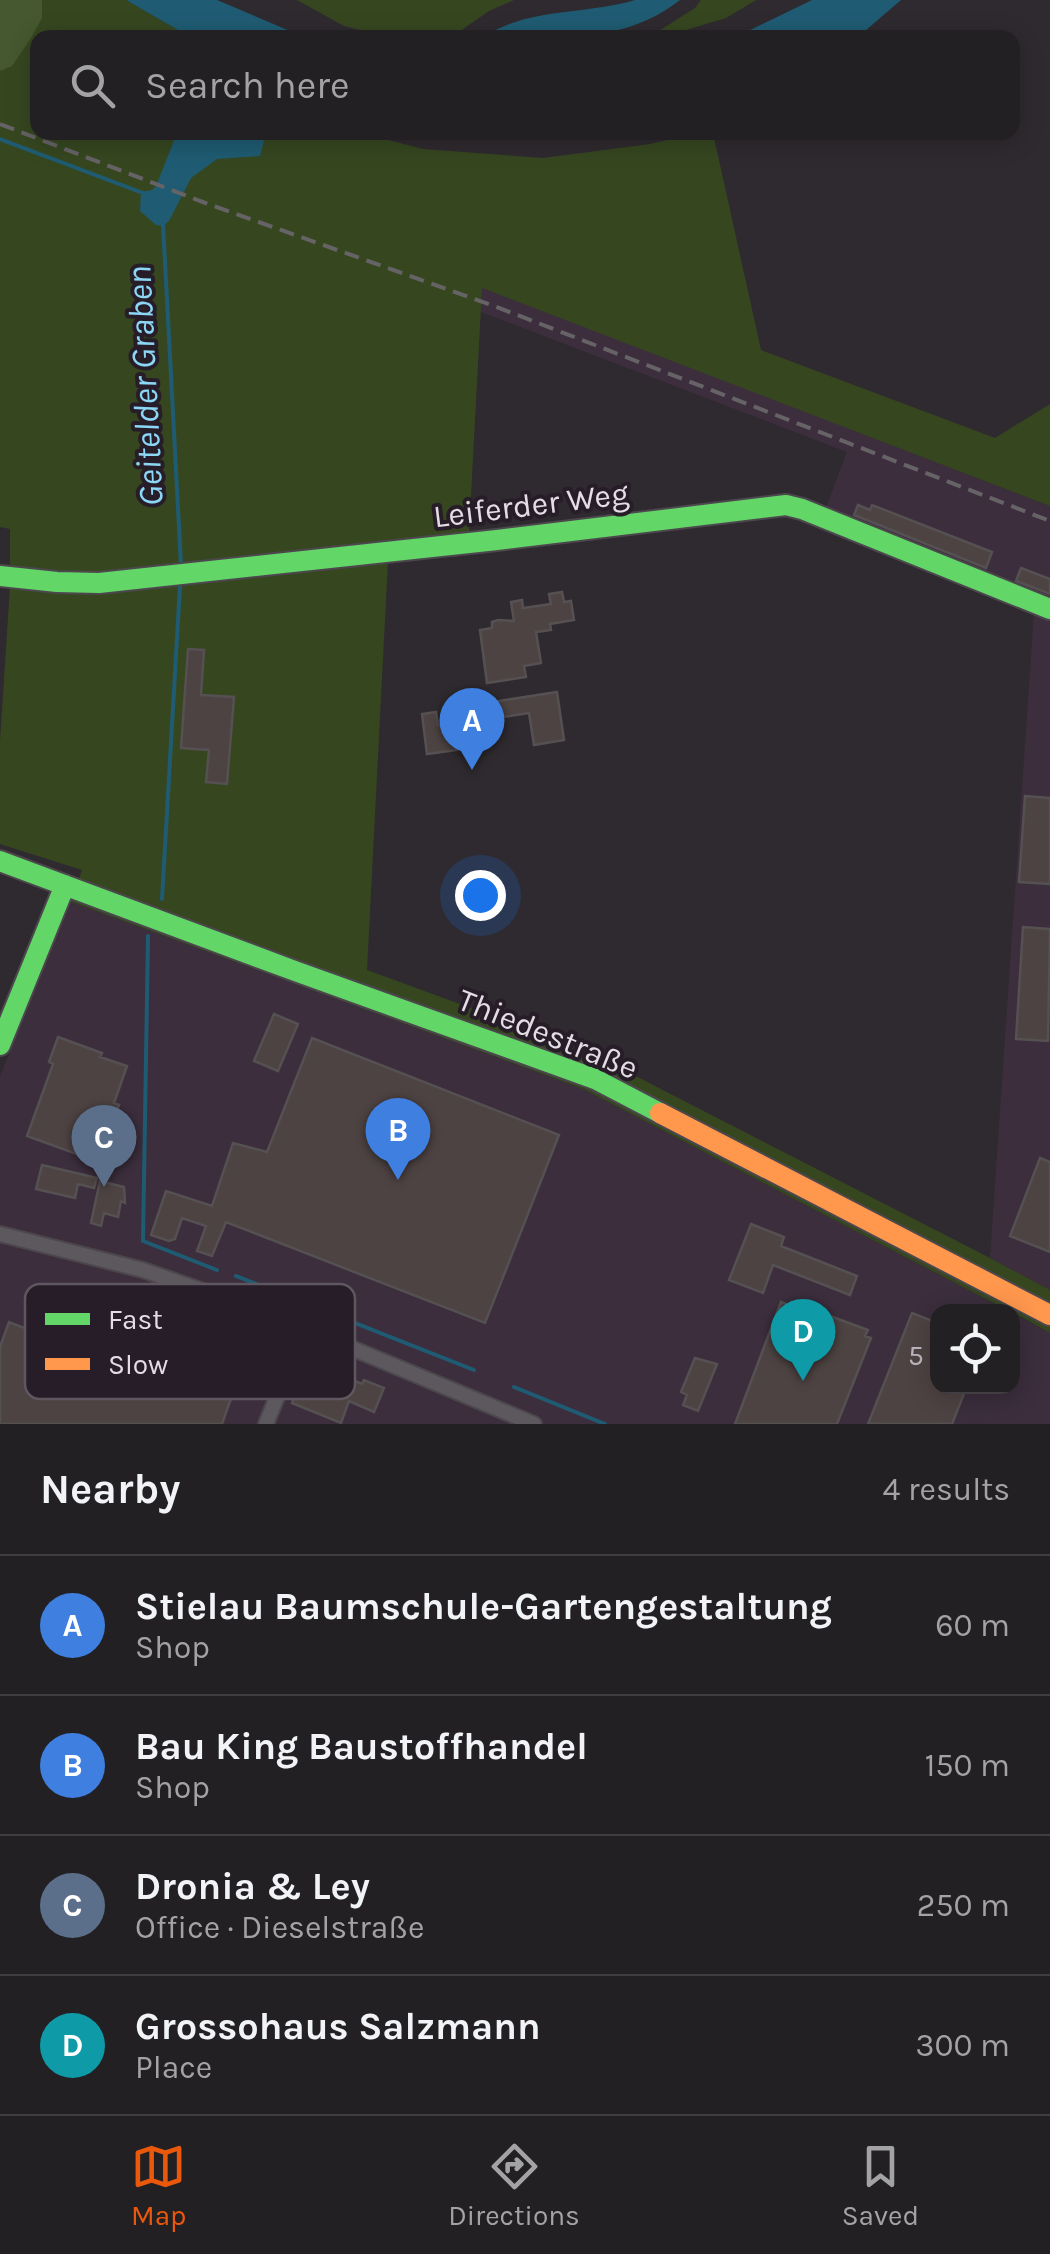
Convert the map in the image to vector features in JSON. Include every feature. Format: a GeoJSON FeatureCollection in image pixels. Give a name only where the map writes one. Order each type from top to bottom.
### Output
{"type":"FeatureCollection","features":[{"type":"Feature","properties":{"kind":"street","name":"Leiferder Weg"},"geometry":{"type":"LineString","coordinates":[[0,576],[100,582],[786,505],[1050,609]]}},
{"type":"Feature","properties":{"kind":"street","name":"Thiedestraße"},"geometry":{"type":"LineString","coordinates":[[0,861],[596,1079],[1050,1316]]}},
{"type":"Feature","properties":{"kind":"street"},"geometry":{"type":"LineString","coordinates":[[0,1045],[65,885]]}},
{"type":"Feature","properties":{"kind":"street"},"geometry":{"type":"LineString","coordinates":[[0,1234],[144,1270],[184,1284]]}},
{"type":"Feature","properties":{"kind":"street"},"geometry":{"type":"LineString","coordinates":[[355,1348],[534,1424]]}},
{"type":"Feature","properties":{"kind":"street"},"geometry":{"type":"LineString","coordinates":[[266,1424],[276,1399]]}},
{"type":"Feature","properties":{"kind":"shaded area"},"geometry":{"type":"Polygon","coordinates":[[[0,108],[30,127],[30,140],[83,140],[541,310],[1050,506],[1050,1290],[990,1258],[1034,612],[819,526],[847,452],[0,132],[0,108]]]}},
{"type":"Feature","properties":{"kind":"shaded area"},"geometry":{"type":"Polygon","coordinates":[[[71,902],[583,1089],[996,1304],[930,1304],[930,1394],[1020,1394],[1020,1318],[1050,1333],[1050,1424],[0,1424],[0,1076],[71,902]]]}},
{"type":"Feature","properties":{"kind":"green space"},"geometry":{"type":"Polygon","coordinates":[[[0,0],[126,0],[178,30],[30,30],[30,140],[388,140],[423,149],[543,158],[667,140],[715,140],[761,350],[995,438],[1050,404],[1050,506],[482,288],[468,552],[388,561],[367,970],[616,1066],[990,1258],[1050,1290],[1050,1333],[1020,1316],[1020,1304],[997,1304],[583,1089],[71,902],[82,870],[0,844],[0,741],[10,529],[0,527],[0,0]]]}},
{"type":"Feature","properties":{"kind":"green space"},"geometry":{"type":"Polygon","coordinates":[[[0,0],[42,0],[42,18],[35,30],[30,30],[30,39],[12,66],[0,71],[0,0]]]}},
{"type":"Feature","properties":{"kind":"green space"},"geometry":{"type":"Polygon","coordinates":[[[297,0],[514,0],[462,30],[360,30],[344,26],[297,0]]]}},
{"type":"Feature","properties":{"kind":"green space"},"geometry":{"type":"Polygon","coordinates":[[[701,0],[756,0],[726,18],[686,30],[660,30],[701,0]]]}},
{"type":"Feature","properties":{"kind":"water"},"geometry":{"type":"Polygon","coordinates":[[[126,0],[217,0],[288,30],[178,30],[126,0]]]}},
{"type":"Feature","properties":{"kind":"water"},"geometry":{"type":"Polygon","coordinates":[[[635,0],[680,0],[658,15],[618,30],[496,30],[538,16],[635,0]]]}},
{"type":"Feature","properties":{"kind":"water"},"geometry":{"type":"Polygon","coordinates":[[[812,0],[901,0],[866,30],[750,30],[812,0]]]}},
{"type":"Feature","properties":{"kind":"water"},"geometry":{"type":"Polygon","coordinates":[[[174,140],[264,140],[260,156],[217,159],[191,178],[163,226],[140,211],[141,192],[156,186],[174,140]]]}},
{"type":"Feature","properties":{"kind":"building"},"geometry":{"type":"Polygon","coordinates":[[[858,505],[870,510],[872,505],[992,552],[986,568],[854,515],[858,505]]]}},
{"type":"Feature","properties":{"kind":"building"},"geometry":{"type":"Polygon","coordinates":[[[1021,568],[1050,579],[1050,594],[1016,581],[1021,568]]]}},
{"type":"Feature","properties":{"kind":"building"},"geometry":{"type":"Polygon","coordinates":[[[562,592],[564,602],[571,601],[574,620],[550,624],[551,630],[536,632],[541,663],[524,666],[526,677],[487,683],[480,630],[492,628],[492,622],[498,620],[514,621],[511,602],[522,600],[523,608],[551,604],[549,594],[562,592]]]}},
{"type":"Feature","properties":{"kind":"building"},"geometry":{"type":"Polygon","coordinates":[[[188,649],[204,650],[201,695],[234,697],[227,784],[206,782],[209,750],[181,748],[188,649]]]}},
{"type":"Feature","properties":{"kind":"building"},"geometry":{"type":"Polygon","coordinates":[[[557,692],[564,740],[534,745],[529,713],[470,722],[467,706],[557,692]]]}},
{"type":"Feature","properties":{"kind":"building"},"geometry":{"type":"Polygon","coordinates":[[[436,712],[438,725],[453,723],[457,750],[427,754],[422,714],[436,712]]]}},
{"type":"Feature","properties":{"kind":"building"},"geometry":{"type":"Polygon","coordinates":[[[1025,796],[1050,798],[1050,884],[1019,882],[1025,796]]]}},
{"type":"Feature","properties":{"kind":"building"},"geometry":{"type":"Polygon","coordinates":[[[1023,927],[1050,929],[1048,1041],[1016,1039],[1023,927]]]}},
{"type":"Feature","properties":{"kind":"building"},"geometry":{"type":"Polygon","coordinates":[[[274,1014],[298,1024],[278,1071],[254,1061],[274,1014]]]}},
{"type":"Feature","properties":{"kind":"building"},"geometry":{"type":"Polygon","coordinates":[[[58,1037],[127,1066],[114,1103],[119,1105],[111,1126],[106,1124],[93,1160],[27,1136],[53,1064],[49,1062],[58,1037]]]}},
{"type":"Feature","properties":{"kind":"building"},"geometry":{"type":"Polygon","coordinates":[[[312,1038],[559,1135],[485,1323],[226,1222],[212,1256],[197,1251],[206,1226],[182,1218],[175,1239],[151,1235],[166,1191],[212,1206],[233,1143],[267,1152],[312,1038]]]}},
{"type":"Feature","properties":{"kind":"building"},"geometry":{"type":"Polygon","coordinates":[[[1040,1158],[1050,1162],[1050,1252],[1010,1236],[1040,1158]]]}},
{"type":"Feature","properties":{"kind":"building"},"geometry":{"type":"Polygon","coordinates":[[[42,1165],[97,1178],[94,1188],[78,1184],[75,1198],[36,1189],[42,1165]]]}},
{"type":"Feature","properties":{"kind":"building"},"geometry":{"type":"Polygon","coordinates":[[[100,1181],[124,1187],[125,1203],[121,1201],[118,1217],[104,1213],[101,1226],[91,1223],[100,1181]]]}},
{"type":"Feature","properties":{"kind":"building"},"geometry":{"type":"Polygon","coordinates":[[[751,1224],[784,1237],[781,1246],[857,1276],[850,1295],[773,1265],[763,1293],[729,1280],[751,1224]]]}},
{"type":"Feature","properties":{"kind":"building"},"geometry":{"type":"Polygon","coordinates":[[[781,1302],[791,1306],[792,1302],[868,1330],[865,1336],[871,1338],[837,1424],[735,1424],[781,1302]]]}},
{"type":"Feature","properties":{"kind":"building"},"geometry":{"type":"Polygon","coordinates":[[[912,1313],[930,1320],[930,1394],[964,1394],[952,1424],[868,1424],[912,1313]]]}},
{"type":"Feature","properties":{"kind":"building"},"geometry":{"type":"Polygon","coordinates":[[[9,1322],[25,1328],[25,1399],[231,1399],[222,1424],[0,1424],[0,1347],[9,1322]]]}},
{"type":"Feature","properties":{"kind":"building"},"geometry":{"type":"Polygon","coordinates":[[[695,1358],[717,1364],[698,1411],[683,1405],[687,1395],[681,1392],[695,1358]]]}},
{"type":"Feature","properties":{"kind":"building"},"geometry":{"type":"Polygon","coordinates":[[[364,1380],[384,1388],[374,1412],[349,1401],[341,1423],[292,1403],[294,1399],[355,1399],[355,1381],[362,1384],[364,1380]]]}},
{"type":"Feature","properties":{"kind":"waterway"},"geometry":{"type":"LineString","coordinates":[[0,139],[143,193]]}},
{"type":"Feature","properties":{"kind":"waterway","name":"Geitelder Graben"},"geometry":{"type":"LineString","coordinates":[[163,224],[181,565]]}},
{"type":"Feature","properties":{"kind":"waterway","name":"Geitelder Graben"},"geometry":{"type":"LineString","coordinates":[[162,899],[180,586]]}},
{"type":"Feature","properties":{"kind":"waterway","name":"Geitelder Graben"},"geometry":{"type":"LineString","coordinates":[[148,936],[143,1241],[217,1270]]}},
{"type":"Feature","properties":{"kind":"waterway","name":"Geitelder Graben"},"geometry":{"type":"LineString","coordinates":[[236,1276],[256,1284]]}},
{"type":"Feature","properties":{"kind":"waterway","name":"Geitelder Graben"},"geometry":{"type":"LineString","coordinates":[[355,1323],[474,1370]]}},
{"type":"Feature","properties":{"kind":"waterway","name":"Geitelder Graben"},"geometry":{"type":"LineString","coordinates":[[514,1387],[605,1424]]}},
{"type":"Feature","properties":{"kind":"railway"},"geometry":{"type":"LineString","coordinates":[[0,124],[30,136]]}},
{"type":"Feature","properties":{"kind":"railway"},"geometry":{"type":"LineString","coordinates":[[42,140],[494,306],[1050,521]]}},
{"type":"Feature","properties":{"kind":"traffic: fast"},"geometry":{"type":"LineString","coordinates":[[0,576],[99,583],[786,505],[1050,609]]}},
{"type":"Feature","properties":{"kind":"traffic: fast"},"geometry":{"type":"LineString","coordinates":[[0,861],[595,1079],[660,1113]]}},
{"type":"Feature","properties":{"kind":"traffic: fast"},"geometry":{"type":"LineString","coordinates":[[0,1045],[65,885]]}},
{"type":"Feature","properties":{"kind":"traffic: slow"},"geometry":{"type":"LineString","coordinates":[[660,1113],[1050,1315]]}},
{"type":"Feature","properties":{"kind":"place","name":"Stielau Baumschule-Gartengestaltung"},"geometry":{"type":"Point","coordinates":[472,770]}},
{"type":"Feature","properties":{"kind":"place","name":"Bau King Baustoffhandel"},"geometry":{"type":"Point","coordinates":[398,1180]}},
{"type":"Feature","properties":{"kind":"place","name":"Dronia & Ley"},"geometry":{"type":"Point","coordinates":[104,1187]}},
{"type":"Feature","properties":{"kind":"place","name":"Grossohaus Salzmann"},"geometry":{"type":"Point","coordinates":[803,1381]}}]}
